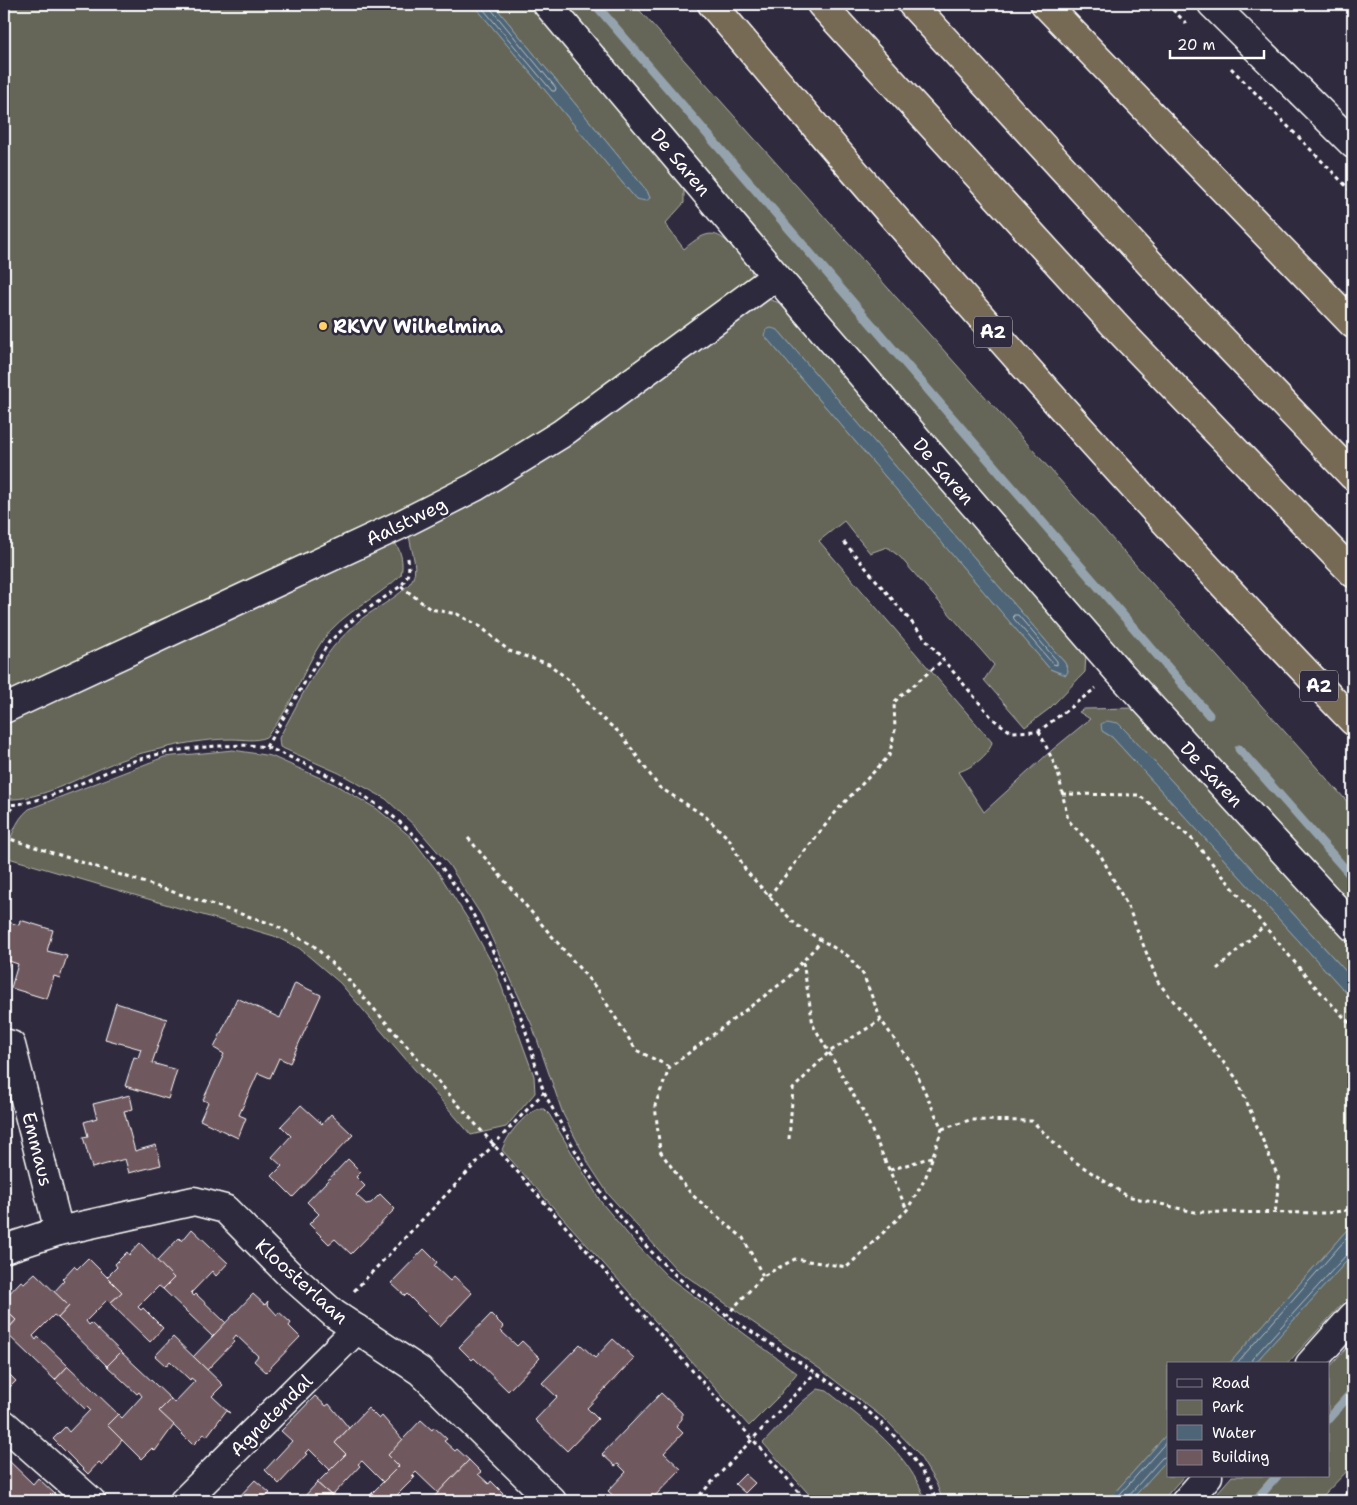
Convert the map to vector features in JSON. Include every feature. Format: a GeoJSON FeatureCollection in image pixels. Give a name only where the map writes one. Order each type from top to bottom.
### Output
{"type":"FeatureCollection","features":[{"type":"Feature","properties":{"kind":"highway","name":"A2"},"geometry":{"type":"LineString","coordinates":[[712,4],[837,153],[1051,398],[1285,651],[1353,721]]}},
{"type":"Feature","properties":{"kind":"highway"},"geometry":{"type":"LineString","coordinates":[[822,4],[1121,332],[1353,573]]}},
{"type":"Feature","properties":{"kind":"highway"},"geometry":{"type":"LineString","coordinates":[[912,4],[1168,284],[1353,476]]}},
{"type":"Feature","properties":{"kind":"highway"},"geometry":{"type":"LineString","coordinates":[[1045,4],[1353,324]]}},
{"type":"Feature","properties":{"kind":"street","name":"De Saren"},"geometry":{"type":"LineString","coordinates":[[547,4],[776,276],[1117,670],[1353,927]]}},
{"type":"Feature","properties":{"kind":"street"},"geometry":{"type":"LineString","coordinates":[[1212,4],[1353,144]]}},
{"type":"Feature","properties":{"kind":"street","name":"Aalstweg"},"geometry":{"type":"LineString","coordinates":[[4,710],[400,525],[475,487],[561,434],[776,276]]}},
{"type":"Feature","properties":{"kind":"street","name":"Emmaus"},"geometry":{"type":"LineString","coordinates":[[4,1043],[11,1045],[59,1231]]}},
{"type":"Feature","properties":{"kind":"street","name":"Kloosterlaan"},"geometry":{"type":"LineString","coordinates":[[4,1249],[59,1231],[194,1201],[225,1209],[289,1274],[334,1314],[420,1371],[552,1501]]}},
{"type":"Feature","properties":{"kind":"street"},"geometry":{"type":"LineString","coordinates":[[1312,1362],[1353,1316]]}},
{"type":"Feature","properties":{"kind":"street","name":"Agnetendal"},"geometry":{"type":"LineString","coordinates":[[184,1501],[358,1329]]}},
{"type":"Feature","properties":{"kind":"street"},"geometry":{"type":"LineString","coordinates":[[4,1424],[91,1501]]}},
{"type":"Feature","properties":{"kind":"street"},"geometry":{"type":"LineString","coordinates":[[1186,1501],[1206,1478]]}},
{"type":"Feature","properties":{"kind":"path"},"geometry":{"type":"LineString","coordinates":[[1167,4],[1195,32]]}},
{"type":"Feature","properties":{"kind":"path"},"geometry":{"type":"LineString","coordinates":[[1229,67],[1353,193]]}},
{"type":"Feature","properties":{"kind":"path"},"geometry":{"type":"LineString","coordinates":[[266,747],[329,642],[356,617],[401,586],[407,579],[410,564],[400,525]]}},
{"type":"Feature","properties":{"kind":"path"},"geometry":{"type":"LineString","coordinates":[[844,542],[993,719],[1011,732],[1039,731],[1117,670]]}},
{"type":"Feature","properties":{"kind":"path"},"geometry":{"type":"LineString","coordinates":[[401,586],[430,609],[457,614],[481,627],[509,651],[549,664],[570,681],[597,714],[621,734],[659,787],[705,816],[729,839],[746,870],[796,925],[848,956],[864,974],[881,1020],[913,1066],[942,1129],[925,1179],[907,1210],[847,1267],[795,1259],[763,1276],[727,1315]]}},
{"type":"Feature","properties":{"kind":"path"},"geometry":{"type":"LineString","coordinates":[[769,896],[839,808],[889,756],[895,730],[894,702],[943,660]]}},
{"type":"Feature","properties":{"kind":"path"},"geometry":{"type":"LineString","coordinates":[[1039,731],[1058,772],[1068,820],[1100,854],[1129,908],[1158,982],[1237,1078],[1279,1179],[1275,1214]]}},
{"type":"Feature","properties":{"kind":"path"},"geometry":{"type":"LineString","coordinates":[[4,804],[12,806],[53,795],[131,762],[160,753],[200,747],[266,747],[336,779],[379,805],[412,834],[442,868],[475,917],[500,968],[523,1023],[544,1092],[582,1165],[640,1240],[670,1272],[727,1315],[815,1373],[882,1423],[911,1454],[930,1485],[937,1501]]}},
{"type":"Feature","properties":{"kind":"path"},"geometry":{"type":"LineString","coordinates":[[1062,794],[1139,795],[1192,839],[1264,926],[1353,1027]]}},
{"type":"Feature","properties":{"kind":"path"},"geometry":{"type":"LineString","coordinates":[[12,806],[4,836],[272,924],[313,945],[346,977],[495,1145],[806,1501]]}},
{"type":"Feature","properties":{"kind":"path"},"geometry":{"type":"LineString","coordinates":[[468,838],[598,990],[636,1050],[670,1067]]}},
{"type":"Feature","properties":{"kind":"path"},"geometry":{"type":"LineString","coordinates":[[1217,969],[1264,926]]}},
{"type":"Feature","properties":{"kind":"path"},"geometry":{"type":"LineString","coordinates":[[763,1276],[743,1238],[691,1194],[660,1151],[654,1105],[670,1067],[787,979],[820,941]]}},
{"type":"Feature","properties":{"kind":"path"},"geometry":{"type":"LineString","coordinates":[[802,962],[813,1025],[864,1113],[907,1210]]}},
{"type":"Feature","properties":{"kind":"path"},"geometry":{"type":"LineString","coordinates":[[789,1139],[793,1089],[829,1052],[881,1020]]}},
{"type":"Feature","properties":{"kind":"path"},"geometry":{"type":"LineString","coordinates":[[334,1314],[544,1092]]}},
{"type":"Feature","properties":{"kind":"path"},"geometry":{"type":"LineString","coordinates":[[942,1129],[970,1120],[1032,1121],[1071,1159],[1127,1196],[1194,1212],[1328,1213],[1348,1210],[1353,1203]]}},
{"type":"Feature","properties":{"kind":"path"},"geometry":{"type":"LineString","coordinates":[[890,1170],[933,1156]]}},
{"type":"Feature","properties":{"kind":"path"},"geometry":{"type":"LineString","coordinates":[[694,1501],[815,1373]]}},
{"type":"Feature","properties":{"kind":"path"},"geometry":{"type":"LineString","coordinates":[[1340,1501],[1353,1487]]}},
{"type":"Feature","properties":{"kind":"green space","name":"RKVV Wilhelmina"},"geometry":{"type":"Polygon","coordinates":[[[4,4],[473,4],[636,199],[650,198],[647,191],[493,4],[529,4],[684,188],[684,203],[665,224],[684,249],[700,237],[712,234],[718,236],[731,245],[746,262],[753,279],[684,336],[469,480],[4,703],[4,4]]]}},
{"type":"Feature","properties":{"kind":"green space"},"geometry":{"type":"Polygon","coordinates":[[[562,4],[634,4],[1353,808],[1353,909],[1096,626],[562,4]]]}},
{"type":"Feature","properties":{"kind":"green space"},"geometry":{"type":"Polygon","coordinates":[[[765,298],[783,304],[1086,654],[1085,672],[1049,709],[1025,727],[984,680],[994,665],[900,557],[887,547],[870,553],[844,521],[819,541],[992,742],[988,752],[979,761],[958,772],[984,812],[1052,750],[1090,719],[1079,712],[1084,709],[1133,708],[1353,947],[1353,979],[1118,723],[1102,731],[1112,737],[1353,1000],[1353,1223],[1231,1362],[1167,1362],[1167,1434],[1107,1501],[943,1501],[936,1483],[917,1452],[886,1420],[820,1369],[676,1269],[609,1195],[590,1166],[563,1114],[532,1025],[481,915],[449,865],[418,829],[386,799],[339,773],[280,747],[279,738],[311,679],[326,656],[359,621],[404,590],[413,578],[415,566],[409,529],[765,298]],[[778,330],[764,335],[1050,669],[1060,673],[1068,671],[1065,663],[778,330]]]}},
{"type":"Feature","properties":{"kind":"green space"},"geometry":{"type":"Polygon","coordinates":[[[392,539],[398,547],[401,556],[401,575],[392,584],[349,614],[330,631],[315,653],[282,715],[266,737],[254,740],[205,741],[147,752],[113,763],[51,791],[19,799],[4,799],[4,720],[392,539]]]}},
{"type":"Feature","properties":{"kind":"green space"},"geometry":{"type":"Polygon","coordinates":[[[233,750],[271,756],[334,784],[377,809],[411,837],[438,872],[469,921],[496,971],[534,1076],[535,1093],[506,1127],[471,1135],[340,983],[299,948],[274,936],[5,857],[16,825],[29,809],[164,757],[233,750]]]}},
{"type":"Feature","properties":{"kind":"green space"},"geometry":{"type":"Polygon","coordinates":[[[538,1109],[544,1109],[549,1114],[601,1202],[636,1244],[667,1276],[797,1373],[778,1397],[749,1426],[502,1150],[516,1126],[538,1109]]]}},
{"type":"Feature","properties":{"kind":"green space"},"geometry":{"type":"Polygon","coordinates":[[[1353,1254],[1353,1292],[1289,1362],[1256,1362],[1353,1254]]]}},
{"type":"Feature","properties":{"kind":"green space"},"geometry":{"type":"Polygon","coordinates":[[[1353,1341],[1353,1465],[1318,1501],[1210,1501],[1230,1478],[1330,1478],[1330,1367],[1353,1341]]]}},
{"type":"Feature","properties":{"kind":"green space"},"geometry":{"type":"Polygon","coordinates":[[[818,1389],[827,1391],[885,1440],[909,1468],[926,1501],[815,1501],[763,1443],[802,1402],[818,1389]]]}},
{"type":"Feature","properties":{"kind":"green space"},"geometry":{"type":"Polygon","coordinates":[[[1167,1460],[1167,1478],[1182,1478],[1162,1501],[1130,1501],[1167,1460]]]}},
{"type":"Feature","properties":{"kind":"water"},"geometry":{"type":"Polygon","coordinates":[[[473,4],[493,4],[647,191],[650,198],[646,201],[636,199],[473,4]]]}},
{"type":"Feature","properties":{"kind":"water"},"geometry":{"type":"Polygon","coordinates":[[[771,328],[778,330],[1065,663],[1068,671],[1066,675],[1050,669],[764,335],[766,330],[771,328]]]}},
{"type":"Feature","properties":{"kind":"water"},"geometry":{"type":"Polygon","coordinates":[[[1107,721],[1118,723],[1125,730],[1351,977],[1353,1000],[1112,737],[1102,731],[1101,724],[1107,721]]]}},
{"type":"Feature","properties":{"kind":"water"},"geometry":{"type":"Polygon","coordinates":[[[1353,1223],[1353,1254],[1256,1362],[1231,1362],[1353,1223]]]}},
{"type":"Feature","properties":{"kind":"water"},"geometry":{"type":"Polygon","coordinates":[[[1167,1434],[1167,1460],[1130,1501],[1107,1501],[1167,1434]]]}},
{"type":"Feature","properties":{"kind":"building"},"geometry":{"type":"Polygon","coordinates":[[[20,920],[53,930],[47,951],[67,956],[60,978],[54,976],[47,999],[11,988],[18,964],[9,961],[7,968],[4,967],[4,921],[19,925],[20,920]]]}},
{"type":"Feature","properties":{"kind":"building"},"geometry":{"type":"Polygon","coordinates":[[[295,983],[321,995],[290,1063],[279,1058],[270,1078],[258,1073],[239,1115],[246,1118],[238,1138],[200,1120],[208,1102],[203,1100],[224,1054],[214,1048],[237,998],[280,1018],[295,983]]]}},
{"type":"Feature","properties":{"kind":"building"},"geometry":{"type":"Polygon","coordinates":[[[116,1003],[167,1019],[152,1063],[177,1070],[168,1099],[125,1086],[134,1057],[138,1058],[141,1049],[105,1039],[116,1003]]]}},
{"type":"Feature","properties":{"kind":"building"},"geometry":{"type":"Polygon","coordinates":[[[130,1095],[133,1109],[124,1111],[135,1151],[156,1145],[161,1165],[129,1173],[125,1159],[92,1168],[83,1137],[88,1136],[84,1122],[97,1118],[93,1104],[130,1095]]]}},
{"type":"Feature","properties":{"kind":"building"},"geometry":{"type":"Polygon","coordinates":[[[301,1105],[322,1124],[331,1114],[353,1135],[293,1197],[272,1176],[282,1166],[272,1157],[291,1136],[281,1126],[301,1105]]]}},
{"type":"Feature","properties":{"kind":"building"},"geometry":{"type":"Polygon","coordinates":[[[348,1159],[361,1172],[356,1177],[365,1186],[356,1195],[366,1204],[371,1203],[380,1194],[395,1209],[351,1254],[335,1239],[329,1244],[309,1224],[319,1214],[307,1202],[348,1159]]]}},
{"type":"Feature","properties":{"kind":"building"},"geometry":{"type":"Polygon","coordinates":[[[192,1229],[228,1263],[216,1276],[212,1271],[191,1293],[194,1296],[196,1294],[226,1323],[213,1337],[163,1289],[174,1278],[157,1261],[179,1238],[182,1241],[192,1229]]]}},
{"type":"Feature","properties":{"kind":"building"},"geometry":{"type":"Polygon","coordinates":[[[140,1243],[174,1278],[163,1289],[159,1286],[138,1307],[141,1310],[143,1308],[163,1328],[150,1342],[110,1303],[122,1292],[107,1277],[117,1267],[115,1264],[127,1252],[129,1255],[140,1243]]]}},
{"type":"Feature","properties":{"kind":"building"},"geometry":{"type":"Polygon","coordinates":[[[424,1249],[437,1262],[434,1266],[450,1281],[454,1276],[472,1293],[440,1327],[407,1294],[405,1296],[391,1283],[424,1249]]]}},
{"type":"Feature","properties":{"kind":"building"},"geometry":{"type":"Polygon","coordinates":[[[88,1258],[122,1292],[110,1303],[107,1300],[86,1321],[89,1325],[91,1323],[121,1352],[107,1366],[58,1318],[69,1306],[54,1292],[64,1281],[62,1279],[74,1266],[77,1269],[88,1258]]]}},
{"type":"Feature","properties":{"kind":"building"},"geometry":{"type":"Polygon","coordinates":[[[35,1273],[69,1306],[58,1318],[54,1315],[33,1336],[36,1340],[38,1337],[68,1366],[55,1380],[5,1332],[16,1320],[4,1309],[4,1299],[21,1281],[24,1283],[35,1273]]]}},
{"type":"Feature","properties":{"kind":"building"},"geometry":{"type":"Polygon","coordinates":[[[253,1294],[265,1305],[268,1301],[267,1304],[277,1315],[279,1312],[291,1323],[289,1326],[300,1337],[266,1372],[254,1361],[258,1356],[236,1335],[233,1339],[235,1341],[207,1370],[193,1357],[253,1294]]]}},
{"type":"Feature","properties":{"kind":"building"},"geometry":{"type":"Polygon","coordinates":[[[4,1309],[16,1320],[5,1332],[10,1336],[4,1343],[4,1309]]]}},
{"type":"Feature","properties":{"kind":"building"},"geometry":{"type":"Polygon","coordinates":[[[491,1314],[504,1327],[501,1331],[517,1346],[522,1341],[540,1358],[508,1391],[474,1358],[472,1360],[459,1347],[491,1314]]]}},
{"type":"Feature","properties":{"kind":"building"},"geometry":{"type":"Polygon","coordinates":[[[173,1337],[223,1385],[212,1396],[230,1413],[226,1411],[207,1436],[204,1434],[193,1445],[159,1411],[171,1399],[174,1403],[195,1381],[191,1378],[190,1380],[170,1361],[166,1366],[155,1356],[173,1337]]]}},
{"type":"Feature","properties":{"kind":"building"},"geometry":{"type":"Polygon","coordinates":[[[613,1339],[634,1358],[587,1408],[598,1419],[567,1451],[535,1420],[557,1397],[542,1383],[580,1344],[595,1358],[613,1339]]]}},
{"type":"Feature","properties":{"kind":"building"},"geometry":{"type":"Polygon","coordinates":[[[121,1352],[171,1399],[159,1411],[174,1425],[155,1451],[152,1448],[141,1459],[107,1425],[118,1414],[122,1418],[142,1396],[139,1392],[137,1394],[107,1366],[121,1352]]]}},
{"type":"Feature","properties":{"kind":"building"},"geometry":{"type":"Polygon","coordinates":[[[68,1366],[118,1414],[107,1425],[122,1440],[102,1465],[99,1462],[88,1474],[53,1439],[65,1427],[69,1432],[90,1410],[87,1407],[85,1409],[55,1380],[68,1366]]]}},
{"type":"Feature","properties":{"kind":"building"},"geometry":{"type":"Polygon","coordinates":[[[4,1369],[16,1381],[4,1393],[4,1369]]]}},
{"type":"Feature","properties":{"kind":"building"},"geometry":{"type":"Polygon","coordinates":[[[661,1393],[682,1413],[682,1419],[676,1426],[683,1433],[664,1453],[681,1469],[650,1501],[619,1501],[608,1491],[626,1472],[618,1464],[615,1466],[602,1454],[661,1393]]]}},
{"type":"Feature","properties":{"kind":"building"},"geometry":{"type":"Polygon","coordinates":[[[315,1396],[326,1406],[329,1404],[349,1428],[335,1443],[346,1454],[330,1470],[309,1449],[305,1453],[307,1454],[279,1484],[265,1470],[292,1441],[281,1431],[315,1396]]]}},
{"type":"Feature","properties":{"kind":"building"},"geometry":{"type":"Polygon","coordinates":[[[368,1408],[379,1419],[382,1416],[403,1440],[388,1455],[399,1466],[383,1482],[362,1461],[358,1464],[360,1466],[332,1496],[317,1483],[346,1454],[335,1443],[368,1408]]]}},
{"type":"Feature","properties":{"kind":"building"},"geometry":{"type":"Polygon","coordinates":[[[421,1420],[432,1430],[434,1427],[447,1439],[444,1441],[469,1460],[438,1493],[416,1472],[412,1476],[415,1477],[391,1501],[380,1501],[372,1493],[399,1466],[388,1455],[421,1420]]]}},
{"type":"Feature","properties":{"kind":"building"},"geometry":{"type":"Polygon","coordinates":[[[4,1456],[33,1484],[38,1478],[56,1495],[50,1501],[4,1501],[4,1456]]]}},
{"type":"Feature","properties":{"kind":"building"},"geometry":{"type":"Polygon","coordinates":[[[469,1460],[481,1472],[478,1474],[489,1484],[491,1481],[503,1493],[501,1496],[506,1501],[430,1501],[469,1460]]]}},
{"type":"Feature","properties":{"kind":"building"},"geometry":{"type":"Polygon","coordinates":[[[745,1474],[755,1483],[745,1493],[735,1484],[745,1474]]]}},
{"type":"Feature","properties":{"kind":"building"},"geometry":{"type":"Polygon","coordinates":[[[255,1480],[270,1493],[262,1501],[235,1501],[255,1480]]]}},
{"type":"Feature","properties":{"kind":"building"},"geometry":{"type":"Polygon","coordinates":[[[317,1483],[332,1496],[327,1501],[300,1501],[317,1483]]]}},
{"type":"Feature","properties":{"kind":"building"},"geometry":{"type":"Polygon","coordinates":[[[372,1493],[380,1501],[365,1501],[372,1493]]]}},
{"type":"Feature","properties":{"kind":"waterway"},"geometry":{"type":"LineString","coordinates":[[595,4],[1209,715]]}},
{"type":"Feature","properties":{"kind":"waterway"},"geometry":{"type":"LineString","coordinates":[[1239,749],[1353,878]]}},
{"type":"Feature","properties":{"kind":"waterway"},"geometry":{"type":"LineString","coordinates":[[1330,1417],[1353,1391]]}},
{"type":"Feature","properties":{"kind":"waterway"},"geometry":{"type":"LineString","coordinates":[[1255,1501],[1275,1478]]}},
{"type":"Feature","properties":{"kind":"place","name":"RKVV Wilhelmina"},"geometry":{"type":"Point","coordinates":[323,326]}}]}
